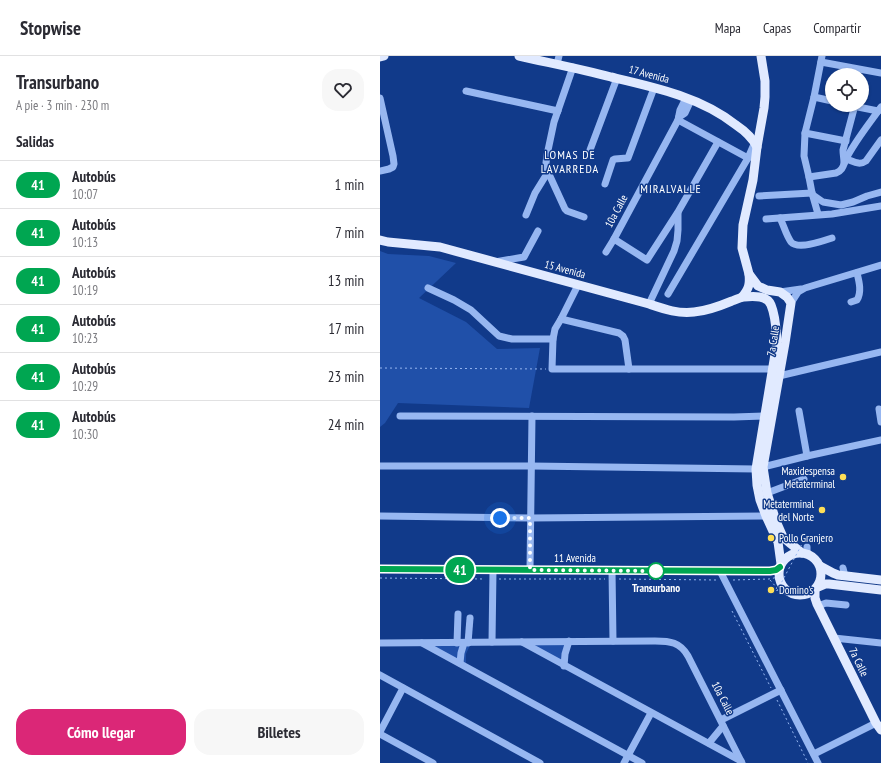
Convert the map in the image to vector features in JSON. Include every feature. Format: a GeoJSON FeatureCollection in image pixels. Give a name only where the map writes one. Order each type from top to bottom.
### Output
{"type":"FeatureCollection","features":[{"type":"Feature","properties":{"kind":"main road"},"geometry":{"type":"LineString","coordinates":[[380,57],[384,56]]}},
{"type":"Feature","properties":{"kind":"main road","name":"17 Avenida"},"geometry":{"type":"LineString","coordinates":[[519,56],[558,60],[573,67],[654,88],[688,99],[712,109],[730,120],[746,132],[753,139],[756,145]]}},
{"type":"Feature","properties":{"kind":"main road"},"geometry":{"type":"LineString","coordinates":[[742,297],[748,290],[750,282],[742,248],[743,224],[753,180],[756,145],[761,125],[765,97],[765,81],[761,56]]}},
{"type":"Feature","properties":{"kind":"main road"},"geometry":{"type":"LineString","coordinates":[[746,132],[754,130],[761,125]]}},
{"type":"Feature","properties":{"kind":"main road","name":"15 Avenida"},"geometry":{"type":"LineString","coordinates":[[380,240],[440,247],[670,311],[682,313],[695,312],[742,297]]}},
{"type":"Feature","properties":{"kind":"main road"},"geometry":{"type":"LineString","coordinates":[[749,274],[758,286],[786,297]]}},
{"type":"Feature","properties":{"kind":"main road"},"geometry":{"type":"LineString","coordinates":[[742,297],[758,296],[767,300],[771,304],[772,309]]}},
{"type":"Feature","properties":{"kind":"main road"},"geometry":{"type":"LineString","coordinates":[[772,309],[774,302],[777,299],[786,297]]}},
{"type":"Feature","properties":{"kind":"main road","name":"7a Calle"},"geometry":{"type":"LineString","coordinates":[[786,297],[787,331],[760,468],[767,494],[783,537],[805,549],[820,566],[821,580],[817,588],[815,598],[817,605],[879,727]]}},
{"type":"Feature","properties":{"kind":"main road","name":"7a Calle"},"geometry":{"type":"LineString","coordinates":[[772,309],[777,342],[764,416],[758,492],[766,516],[778,542],[780,571]]}},
{"type":"Feature","properties":{"kind":"main road"},"geometry":{"type":"LineString","coordinates":[[805,549],[790,555],[785,559],[780,571],[780,582],[786,591],[796,595],[806,595],[825,584],[881,590]]}},
{"type":"Feature","properties":{"kind":"main road"},"geometry":{"type":"LineString","coordinates":[[820,566],[833,573],[844,572],[881,580]]}},
{"type":"Feature","properties":{"kind":"main road","name":"7a Calle"},"geometry":{"type":"LineString","coordinates":[[806,595],[810,597],[817,605]]}},
{"type":"Feature","properties":{"kind":"street"},"geometry":{"type":"LineString","coordinates":[[818,214],[804,156],[805,134],[821,59],[848,68]]}},
{"type":"Feature","properties":{"kind":"street"},"geometry":{"type":"LineString","coordinates":[[573,67],[554,122],[546,163],[548,172],[565,209],[584,217]]}},
{"type":"Feature","properties":{"kind":"street"},"geometry":{"type":"LineString","coordinates":[[869,72],[881,73]]}},
{"type":"Feature","properties":{"kind":"street"},"geometry":{"type":"LineString","coordinates":[[590,150],[617,78]]}},
{"type":"Feature","properties":{"kind":"street"},"geometry":{"type":"LineString","coordinates":[[605,184],[613,160],[628,158],[654,88]]}},
{"type":"Feature","properties":{"kind":"street"},"geometry":{"type":"LineString","coordinates":[[466,90],[558,111]]}},
{"type":"Feature","properties":{"kind":"street"},"geometry":{"type":"LineString","coordinates":[[814,97],[825,99]]}},
{"type":"Feature","properties":{"kind":"street","name":"10a Calle"},"geometry":{"type":"LineString","coordinates":[[606,252],[614,240],[679,119],[685,113],[688,99]]}},
{"type":"Feature","properties":{"kind":"street"},"geometry":{"type":"LineString","coordinates":[[380,100],[394,164],[393,167],[380,171]]}},
{"type":"Feature","properties":{"kind":"street"},"geometry":{"type":"LineString","coordinates":[[810,177],[840,172],[843,169],[845,161],[880,109],[869,108]]}},
{"type":"Feature","properties":{"kind":"street"},"geometry":{"type":"LineString","coordinates":[[845,161],[843,154],[851,112]]}},
{"type":"Feature","properties":{"kind":"street"},"geometry":{"type":"LineString","coordinates":[[679,119],[718,142],[749,156]]}},
{"type":"Feature","properties":{"kind":"street"},"geometry":{"type":"LineString","coordinates":[[380,134],[388,132]]}},
{"type":"Feature","properties":{"kind":"street"},"geometry":{"type":"LineString","coordinates":[[805,134],[846,140]]}},
{"type":"Feature","properties":{"kind":"street"},"geometry":{"type":"LineString","coordinates":[[845,161],[859,164],[866,161],[881,140]]}},
{"type":"Feature","properties":{"kind":"street"},"geometry":{"type":"LineString","coordinates":[[614,240],[647,260],[678,212],[718,142]]}},
{"type":"Feature","properties":{"kind":"street"},"geometry":{"type":"LineString","coordinates":[[668,294],[756,145]]}},
{"type":"Feature","properties":{"kind":"street"},"geometry":{"type":"LineString","coordinates":[[526,215],[535,193],[548,172]]}},
{"type":"Feature","properties":{"kind":"street"},"geometry":{"type":"LineString","coordinates":[[759,196],[812,194],[823,202],[841,205],[881,192]]}},
{"type":"Feature","properties":{"kind":"street"},"geometry":{"type":"LineString","coordinates":[[766,219],[832,214],[881,206]]}},
{"type":"Feature","properties":{"kind":"street"},"geometry":{"type":"LineString","coordinates":[[649,304],[674,251],[678,235],[678,212]]}},
{"type":"Feature","properties":{"kind":"street"},"geometry":{"type":"LineString","coordinates":[[780,218],[791,241],[795,245],[815,243],[832,238]]}},
{"type":"Feature","properties":{"kind":"street"},"geometry":{"type":"LineString","coordinates":[[493,262],[524,257],[538,231]]}},
{"type":"Feature","properties":{"kind":"street"},"geometry":{"type":"LineString","coordinates":[[786,297],[805,288],[881,265]]}},
{"type":"Feature","properties":{"kind":"street"},"geometry":{"type":"LineString","coordinates":[[850,302],[857,300],[859,295],[860,290],[857,272]]}},
{"type":"Feature","properties":{"kind":"street"},"geometry":{"type":"LineString","coordinates":[[578,285],[555,329],[553,339],[552,369],[773,369]]}},
{"type":"Feature","properties":{"kind":"street"},"geometry":{"type":"LineString","coordinates":[[428,288],[454,300],[470,310],[498,336],[512,339],[553,339]]}},
{"type":"Feature","properties":{"kind":"street"},"geometry":{"type":"LineString","coordinates":[[786,297],[805,288]]}},
{"type":"Feature","properties":{"kind":"street"},"geometry":{"type":"LineString","coordinates":[[561,320],[619,333],[624,336],[628,369]]}},
{"type":"Feature","properties":{"kind":"street"},"geometry":{"type":"LineString","coordinates":[[779,376],[881,352]]}},
{"type":"Feature","properties":{"kind":"street"},"geometry":{"type":"LineString","coordinates":[[879,409],[881,422]]}},
{"type":"Feature","properties":{"kind":"street"},"geometry":{"type":"LineString","coordinates":[[800,411],[807,456]]}},
{"type":"Feature","properties":{"kind":"street"},"geometry":{"type":"LineString","coordinates":[[400,416],[734,418],[764,416]]}},
{"type":"Feature","properties":{"kind":"street"},"geometry":{"type":"LineString","coordinates":[[530,570],[532,416]]}},
{"type":"Feature","properties":{"kind":"street"},"geometry":{"type":"LineString","coordinates":[[380,466],[760,468],[881,440]]}},
{"type":"Feature","properties":{"kind":"street"},"geometry":{"type":"LineString","coordinates":[[767,494],[804,479]]}},
{"type":"Feature","properties":{"kind":"street"},"geometry":{"type":"LineString","coordinates":[[380,516],[530,518],[766,516]]}},
{"type":"Feature","properties":{"kind":"street","name":"11 Avenida"},"geometry":{"type":"LineString","coordinates":[[380,569],[780,571]]}},
{"type":"Feature","properties":{"kind":"street"},"geometry":{"type":"LineString","coordinates":[[492,642],[493,570]]}},
{"type":"Feature","properties":{"kind":"street"},"geometry":{"type":"LineString","coordinates":[[380,643],[613,641],[612,570]]}},
{"type":"Feature","properties":{"kind":"street"},"geometry":{"type":"LineString","coordinates":[[720,571],[818,763]]}},
{"type":"Feature","properties":{"kind":"street"},"geometry":{"type":"LineString","coordinates":[[817,605],[826,603],[846,605]]}},
{"type":"Feature","properties":{"kind":"street"},"geometry":{"type":"LineString","coordinates":[[458,614],[463,643]]}},
{"type":"Feature","properties":{"kind":"street"},"geometry":{"type":"LineString","coordinates":[[460,664],[463,643],[470,618]]}},
{"type":"Feature","properties":{"kind":"street"},"geometry":{"type":"LineString","coordinates":[[834,638],[881,643]]}},
{"type":"Feature","properties":{"kind":"street"},"geometry":{"type":"LineString","coordinates":[[520,641],[742,762]]}},
{"type":"Feature","properties":{"kind":"street"},"geometry":{"type":"LineString","coordinates":[[564,666],[565,654],[569,641]]}},
{"type":"Feature","properties":{"kind":"street","name":"10a Calle"},"geometry":{"type":"LineString","coordinates":[[613,641],[668,641],[679,645],[688,656],[742,762]]}},
{"type":"Feature","properties":{"kind":"street"},"geometry":{"type":"LineString","coordinates":[[421,643],[642,763]]}},
{"type":"Feature","properties":{"kind":"street"},"geometry":{"type":"LineString","coordinates":[[380,675],[540,763]]}},
{"type":"Feature","properties":{"kind":"street"},"geometry":{"type":"LineString","coordinates":[[403,688],[380,733],[433,763]]}},
{"type":"Feature","properties":{"kind":"street"},"geometry":{"type":"LineString","coordinates":[[709,743],[722,723],[781,690]]}},
{"type":"Feature","properties":{"kind":"street"},"geometry":{"type":"LineString","coordinates":[[624,763],[651,713]]}},
{"type":"Feature","properties":{"kind":"street"},"geometry":{"type":"LineString","coordinates":[[814,754],[879,727]]}},
{"type":"Feature","properties":{"kind":"path"},"geometry":{"type":"LineString","coordinates":[[380,368],[552,369]]}},
{"type":"Feature","properties":{"kind":"path"},"geometry":{"type":"LineString","coordinates":[[769,579],[777,588],[775,589],[777,591],[805,549]]}},
{"type":"Feature","properties":{"kind":"path"},"geometry":{"type":"LineString","coordinates":[[380,578],[725,580],[769,579],[780,571]]}},
{"type":"Feature","properties":{"kind":"path"},"geometry":{"type":"LineString","coordinates":[[731,608],[808,763]]}},
{"type":"Feature","properties":{"kind":"shaded area"},"geometry":{"type":"Polygon","coordinates":[[[380,251],[388,254],[429,256],[456,263],[419,298],[466,322],[497,349],[540,348],[529,408],[398,403],[385,423],[380,427],[380,251]]]}},
{"type":"Feature","properties":{"kind":"shaded area"},"geometry":{"type":"Polygon","coordinates":[[[421,643],[471,643],[466,654],[466,667],[421,643]]]}},
{"type":"Feature","properties":{"kind":"shaded area"},"geometry":{"type":"Polygon","coordinates":[[[533,645],[565,645],[561,661],[533,645]]]}},
{"type":"Feature","properties":{"kind":"bus line","name":"41"},"geometry":{"type":"LineString","coordinates":[[380,569],[770,571],[776,570],[780,567]]}},
{"type":"Feature","properties":{"kind":"place","name":"Maxidespensa Metaterminal"},"geometry":{"type":"Point","coordinates":[843,477]}},
{"type":"Feature","properties":{"kind":"place","name":"Metaterminal del Norte"},"geometry":{"type":"Point","coordinates":[822,510]}},
{"type":"Feature","properties":{"kind":"place","name":"Pollo Granjero"},"geometry":{"type":"Point","coordinates":[771,538]}},
{"type":"Feature","properties":{"kind":"place","name":"Transurbano"},"geometry":{"type":"Point","coordinates":[656,571]}},
{"type":"Feature","properties":{"kind":"place","name":"Domino's"},"geometry":{"type":"Point","coordinates":[771,590]}},
{"type":"Feature","properties":{"kind":"district","name":"LOMAS DE LAVARREDA"},"geometry":{"type":"Point","coordinates":[570,161]}},
{"type":"Feature","properties":{"kind":"district","name":"MIRALVALLE"},"geometry":{"type":"Point","coordinates":[671,188]}},
{"type":"Feature","properties":{"kind":"route"},"geometry":{"type":"LineString","coordinates":[[500,518],[530,518],[530,570],[656,571]]}}]}
